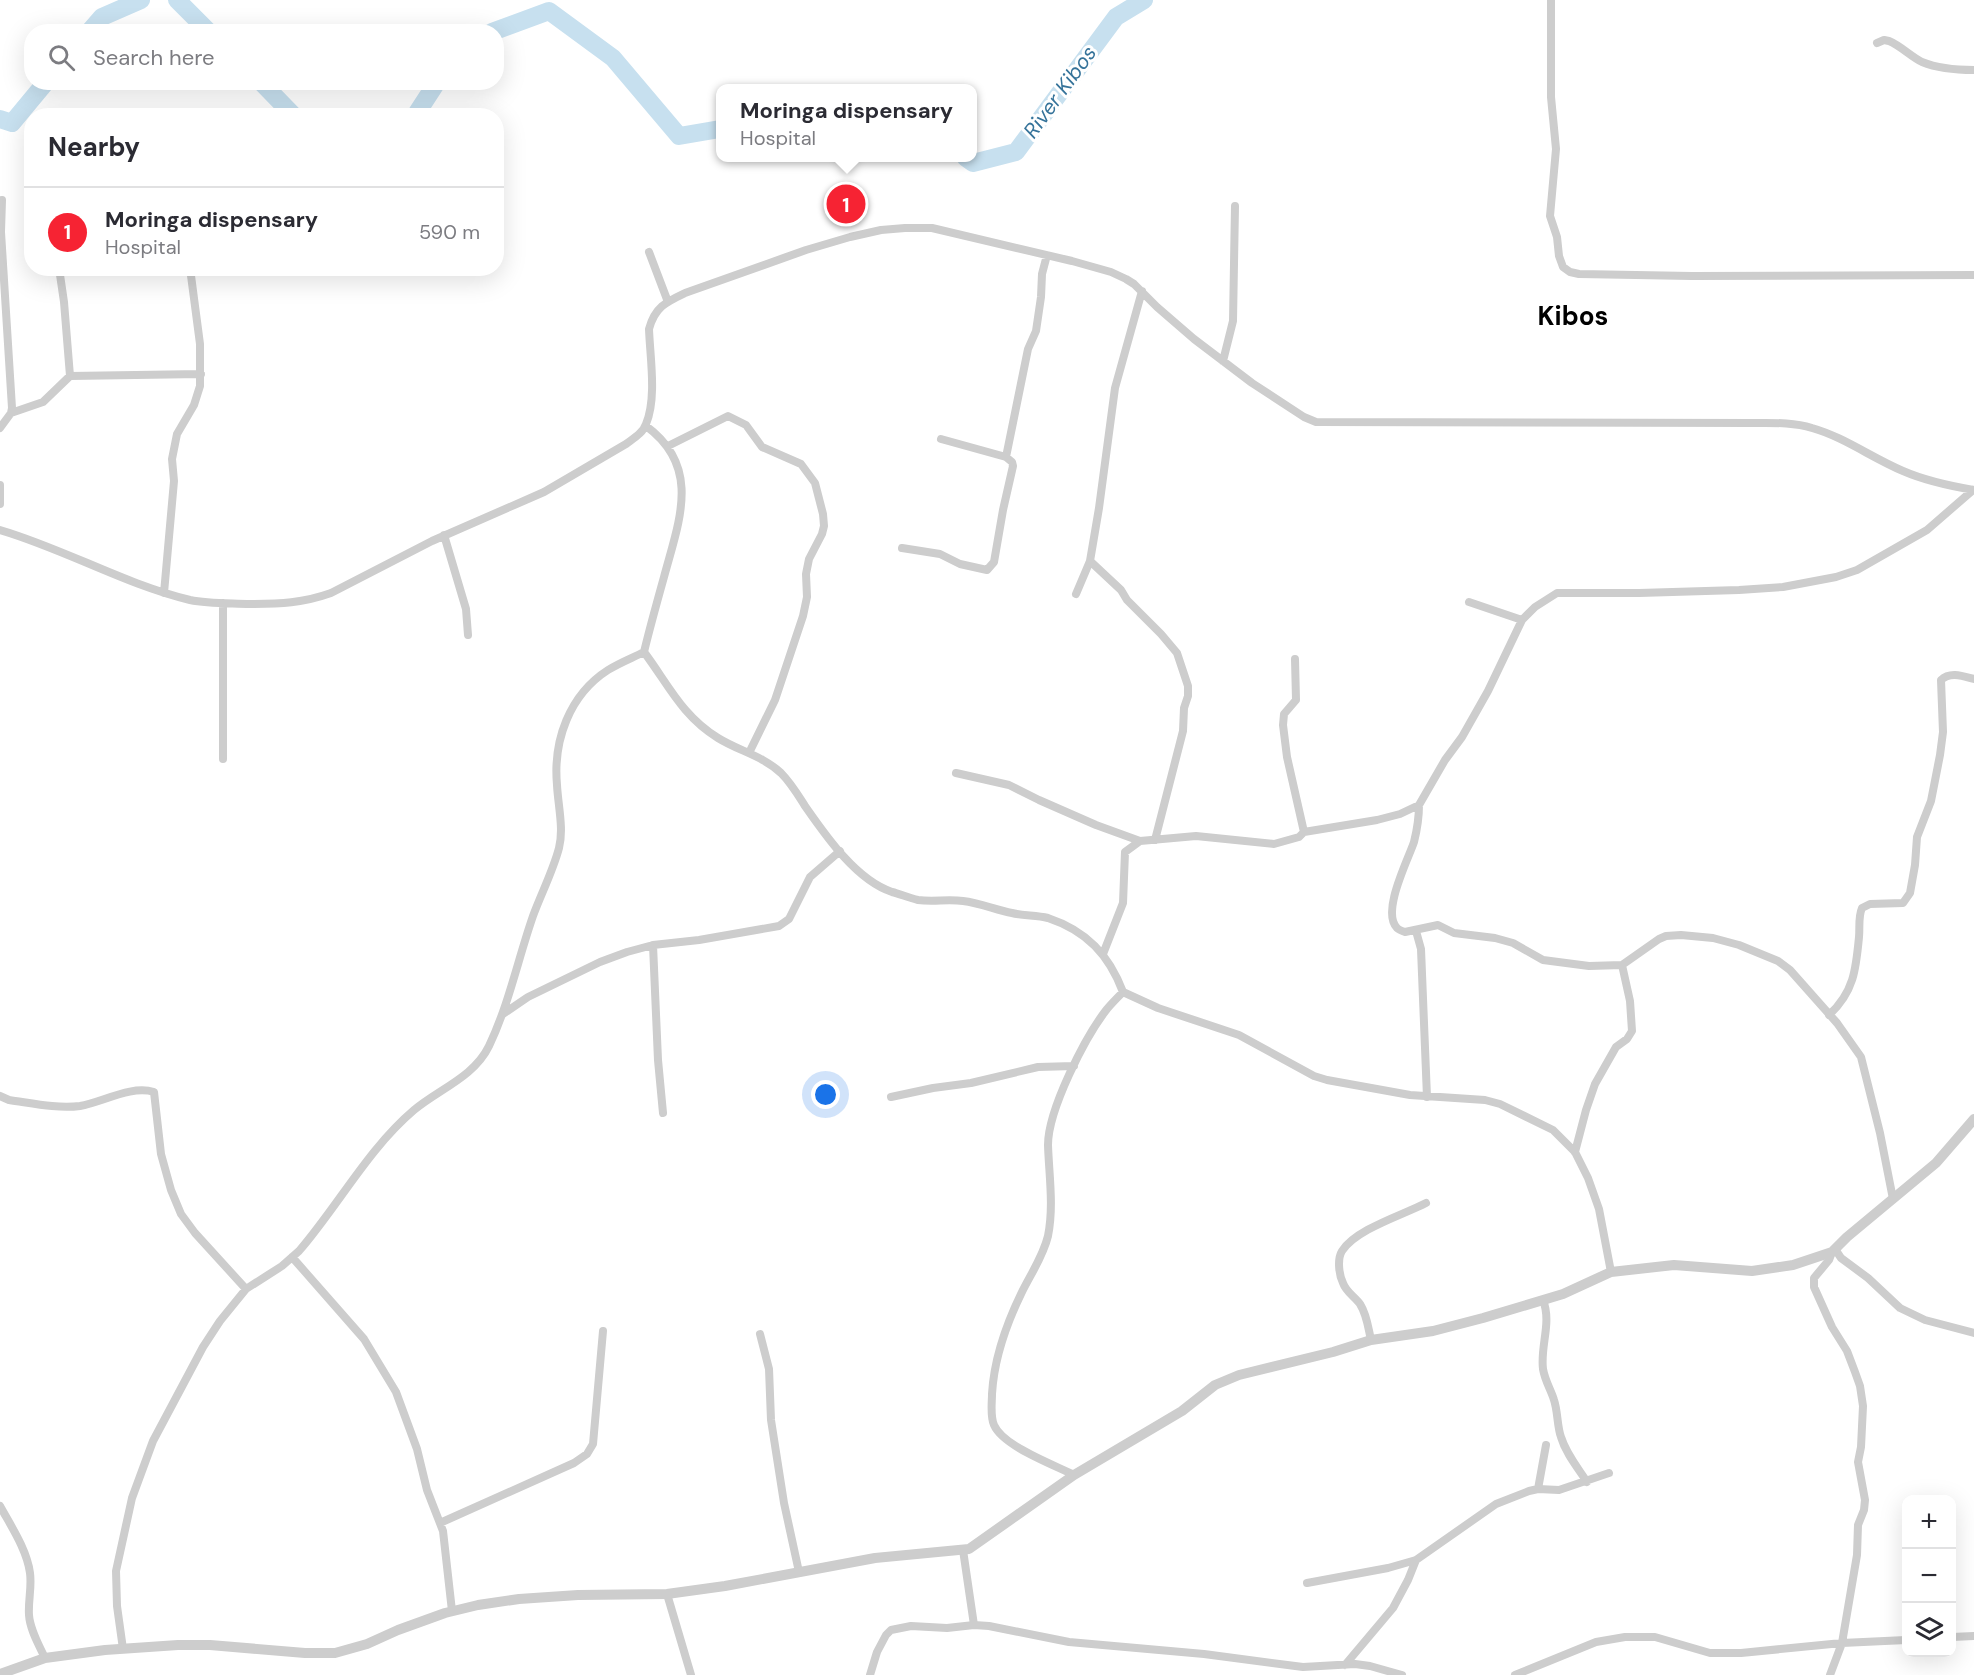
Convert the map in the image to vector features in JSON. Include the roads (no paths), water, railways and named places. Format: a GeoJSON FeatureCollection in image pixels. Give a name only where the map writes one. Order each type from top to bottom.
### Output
{"type":"FeatureCollection","features":[{"type":"Feature","properties":{"kind":"street"},"geometry":{"type":"LineString","coordinates":[[1551,0],[1551,97],[1556,149],[1550,216],[1557,237],[1559,256],[1563,267],[1570,272],[1692,276],[1974,275]]}},
{"type":"Feature","properties":{"kind":"street"},"geometry":{"type":"LineString","coordinates":[[1877,43],[1884,40],[1893,42],[1921,61],[1930,64],[1957,70],[1974,70]]}},
{"type":"Feature","properties":{"kind":"street"},"geometry":{"type":"LineString","coordinates":[[2,200],[1,232],[11,414]]}},
{"type":"Feature","properties":{"kind":"street"},"geometry":{"type":"LineString","coordinates":[[1223,361],[1233,321],[1235,206]]}},
{"type":"Feature","properties":{"kind":"street"},"geometry":{"type":"LineString","coordinates":[[0,530],[31,539],[106,571],[193,601],[288,604],[318,598],[444,536],[544,492],[626,444],[646,426],[651,399],[649,329],[658,309],[668,302],[685,293],[806,250],[881,230],[905,228],[932,228],[1047,255],[1111,272],[1126,279],[1223,361],[1261,389],[1304,417],[1316,422],[1803,425],[1834,437],[1903,471],[1943,484],[1973,490]]}},
{"type":"Feature","properties":{"kind":"street"},"geometry":{"type":"LineString","coordinates":[[649,252],[668,302]]}},
{"type":"Feature","properties":{"kind":"street"},"geometry":{"type":"LineString","coordinates":[[1006,457],[1028,349],[1036,331],[1042,274],[1047,255]]}},
{"type":"Feature","properties":{"kind":"street"},"geometry":{"type":"LineString","coordinates":[[60,276],[70,376]]}},
{"type":"Feature","properties":{"kind":"street"},"geometry":{"type":"LineString","coordinates":[[164,592],[174,481],[172,459],[177,434],[195,405],[200,386],[200,344],[191,276]]}},
{"type":"Feature","properties":{"kind":"street"},"geometry":{"type":"LineString","coordinates":[[1076,594],[1090,561],[1100,508],[1115,388],[1142,291]]}},
{"type":"Feature","properties":{"kind":"street"},"geometry":{"type":"LineString","coordinates":[[0,428],[11,414],[43,402],[70,376],[201,374]]}},
{"type":"Feature","properties":{"kind":"street"},"geometry":{"type":"LineString","coordinates":[[668,446],[728,416],[746,425],[762,447],[801,464],[815,483],[820,498],[824,526],[809,560],[806,574],[806,606],[775,700],[749,753]]}},
{"type":"Feature","properties":{"kind":"street"},"geometry":{"type":"LineString","coordinates":[[646,426],[668,446],[679,469],[682,484],[682,510],[644,652],[674,698],[686,711],[717,738],[766,761],[784,776],[822,831],[860,874],[889,891],[918,900],[962,900],[1014,914],[1048,918],[1080,934],[1103,954],[1114,971],[1123,992],[1158,1008],[1239,1035],[1314,1076],[1427,1097],[1474,1098],[1500,1104],[1553,1130],[1575,1152],[1588,1178],[1599,1209],[1611,1272]]}},
{"type":"Feature","properties":{"kind":"street"},"geometry":{"type":"LineString","coordinates":[[902,548],[940,554],[946,559],[983,570],[990,568],[994,562],[1012,462],[1006,457],[941,439]]}},
{"type":"Feature","properties":{"kind":"street"},"geometry":{"type":"LineString","coordinates":[[0,485],[0,504]]}},
{"type":"Feature","properties":{"kind":"street"},"geometry":{"type":"LineString","coordinates":[[1893,1199],[1880,1133],[1861,1057],[1829,1015],[1790,970],[1778,961],[1739,945],[1713,938],[1681,935],[1666,936],[1622,965],[1590,966],[1543,960],[1513,943],[1495,938],[1454,933],[1438,925],[1405,933],[1396,927],[1393,920],[1395,895],[1414,842],[1419,805],[1488,692],[1522,620],[1535,607],[1557,592],[1639,593],[1739,590],[1783,587],[1836,577],[1857,570],[1927,530],[1973,490]]}},
{"type":"Feature","properties":{"kind":"street"},"geometry":{"type":"LineString","coordinates":[[444,536],[466,609],[468,635]]}},
{"type":"Feature","properties":{"kind":"street"},"geometry":{"type":"LineString","coordinates":[[1090,561],[1121,590],[1127,600],[1161,634],[1176,653],[1188,686],[1183,731],[1155,840]]}},
{"type":"Feature","properties":{"kind":"street"},"geometry":{"type":"LineString","coordinates":[[1469,602],[1522,620]]}},
{"type":"Feature","properties":{"kind":"street"},"geometry":{"type":"LineString","coordinates":[[223,603],[223,759]]}},
{"type":"Feature","properties":{"kind":"street"},"geometry":{"type":"LineString","coordinates":[[123,1648],[117,1606],[116,1571],[125,1527],[142,1468],[166,1415],[203,1347],[220,1321],[246,1289],[292,1257],[317,1230],[395,1128],[416,1109],[477,1065],[488,1048],[503,1014],[533,917],[559,848],[561,836],[555,764],[558,742],[570,713],[585,689],[608,670],[644,652]]}},
{"type":"Feature","properties":{"kind":"street"},"geometry":{"type":"LineString","coordinates":[[1295,659],[1296,700],[1284,714],[1283,725],[1287,757],[1304,832]]}},
{"type":"Feature","properties":{"kind":"street"},"geometry":{"type":"LineString","coordinates":[[1829,1015],[1845,999],[1856,968],[1859,919],[1863,908],[1870,904],[1903,903],[1910,893],[1917,837],[1931,801],[1943,732],[1941,680],[1944,676],[1956,674],[1974,679]]}},
{"type":"Feature","properties":{"kind":"street"},"geometry":{"type":"LineString","coordinates":[[956,773],[1009,784],[1096,825],[1140,841],[1196,836],[1274,844],[1299,837],[1304,832],[1401,814],[1419,805]]}},
{"type":"Feature","properties":{"kind":"street"},"geometry":{"type":"LineString","coordinates":[[1103,954],[1123,903],[1125,852],[1140,841]]}},
{"type":"Feature","properties":{"kind":"street"},"geometry":{"type":"LineString","coordinates":[[503,1014],[528,997],[600,962],[627,952],[653,945],[699,940],[779,926],[789,919],[810,877],[840,851]]}},
{"type":"Feature","properties":{"kind":"street"},"geometry":{"type":"LineString","coordinates":[[1416,931],[1421,949],[1427,1097]]}},
{"type":"Feature","properties":{"kind":"street"},"geometry":{"type":"LineString","coordinates":[[653,945],[658,1060],[663,1113]]}},
{"type":"Feature","properties":{"kind":"street"},"geometry":{"type":"LineString","coordinates":[[1575,1152],[1595,1084],[1616,1047],[1627,1039],[1632,1031],[1630,1000],[1622,965]]}},
{"type":"Feature","properties":{"kind":"street"},"geometry":{"type":"LineString","coordinates":[[1074,1475],[1008,1442],[993,1424],[991,1412],[996,1362],[1020,1296],[1038,1264],[1047,1236],[1050,1208],[1048,1144],[1050,1127],[1074,1066],[1106,1010],[1123,992]]}},
{"type":"Feature","properties":{"kind":"street"},"geometry":{"type":"LineString","coordinates":[[891,1097],[971,1083],[1038,1067],[1074,1066]]}},
{"type":"Feature","properties":{"kind":"street"},"geometry":{"type":"LineString","coordinates":[[0,1096],[9,1100],[73,1106],[121,1094],[154,1092],[161,1154],[171,1190],[181,1214],[195,1233],[246,1289]]}},
{"type":"Feature","properties":{"kind":"street"},"geometry":{"type":"LineString","coordinates":[[0,1674],[45,1658],[123,1648],[210,1645],[305,1653],[335,1653],[367,1644],[398,1630],[452,1611],[478,1605],[519,1599],[578,1595],[667,1594],[875,1558],[963,1550],[975,1545],[1074,1475],[1182,1411],[1202,1394],[1239,1375],[1333,1352],[1371,1340],[1433,1331],[1563,1294],[1611,1272],[1674,1265],[1752,1271],[1793,1265],[1833,1250],[1936,1163],[1974,1119]]}},
{"type":"Feature","properties":{"kind":"street"},"geometry":{"type":"LineString","coordinates":[[1371,1340],[1361,1305],[1343,1283],[1341,1252],[1359,1236],[1378,1224],[1426,1203]]}},
{"type":"Feature","properties":{"kind":"street"},"geometry":{"type":"LineString","coordinates":[[1833,1250],[1900,1308],[1925,1320],[1974,1333]]}},
{"type":"Feature","properties":{"kind":"street"},"geometry":{"type":"LineString","coordinates":[[1830,1675],[1842,1642],[1857,1555],[1858,1525],[1865,1500],[1858,1462],[1863,1406],[1860,1386],[1851,1362],[1814,1287],[1814,1278],[1829,1260],[1833,1250]]}},
{"type":"Feature","properties":{"kind":"street"},"geometry":{"type":"LineString","coordinates":[[292,1257],[364,1339],[396,1392],[417,1449],[427,1490],[443,1531],[452,1611]]}},
{"type":"Feature","properties":{"kind":"street"},"geometry":{"type":"LineString","coordinates":[[1543,1300],[1547,1311],[1543,1369],[1554,1398],[1560,1436],[1587,1482]]}},
{"type":"Feature","properties":{"kind":"street"},"geometry":{"type":"LineString","coordinates":[[440,1523],[574,1463],[587,1454],[593,1444],[603,1330]]}},
{"type":"Feature","properties":{"kind":"street"},"geometry":{"type":"LineString","coordinates":[[760,1334],[770,1369],[771,1420],[784,1503],[799,1572]]}},
{"type":"Feature","properties":{"kind":"street"},"geometry":{"type":"LineString","coordinates":[[1538,1489],[1546,1445]]}},
{"type":"Feature","properties":{"kind":"street"},"geometry":{"type":"LineString","coordinates":[[1307,1583],[1389,1568],[1416,1560],[1496,1504],[1538,1489],[1559,1490],[1609,1473]]}},
{"type":"Feature","properties":{"kind":"street"},"geometry":{"type":"LineString","coordinates":[[0,1506],[15,1533],[28,1566],[29,1616],[45,1658]]}},
{"type":"Feature","properties":{"kind":"street"},"geometry":{"type":"LineString","coordinates":[[963,1550],[974,1625]]}},
{"type":"Feature","properties":{"kind":"street"},"geometry":{"type":"LineString","coordinates":[[1345,1665],[1393,1608],[1416,1560]]}},
{"type":"Feature","properties":{"kind":"street"},"geometry":{"type":"LineString","coordinates":[[667,1594],[692,1675]]}},
{"type":"Feature","properties":{"kind":"street"},"geometry":{"type":"LineString","coordinates":[[870,1675],[877,1653],[891,1630],[911,1626],[947,1628],[974,1625],[990,1626],[1069,1642],[1204,1654],[1301,1671],[1345,1665],[1370,1666],[1402,1675]]}},
{"type":"Feature","properties":{"kind":"street"},"geometry":{"type":"LineString","coordinates":[[1956,1637],[1974,1636]]}},
{"type":"Feature","properties":{"kind":"street"},"geometry":{"type":"LineString","coordinates":[[1515,1675],[1596,1642],[1625,1637],[1655,1637],[1710,1653],[1741,1653],[1842,1642],[1902,1640]]}},
{"type":"Feature","properties":{"kind":"waterway","name":"River Kibos"},"geometry":{"type":"LineString","coordinates":[[96,24],[102,17],[141,0]]}},
{"type":"Feature","properties":{"kind":"waterway","name":"River Kibos"},"geometry":{"type":"LineString","coordinates":[[177,0],[201,24]]}},
{"type":"Feature","properties":{"kind":"waterway","name":"River Kibos"},"geometry":{"type":"LineString","coordinates":[[977,162],[1016,152],[1116,17],[1144,0]]}},
{"type":"Feature","properties":{"kind":"waterway","name":"River Kibos"},"geometry":{"type":"LineString","coordinates":[[504,28],[549,11],[613,58],[679,136],[716,130]]}},
{"type":"Feature","properties":{"kind":"waterway","name":"River Kibos"},"geometry":{"type":"LineString","coordinates":[[24,108],[39,90]]}},
{"type":"Feature","properties":{"kind":"waterway","name":"River Kibos"},"geometry":{"type":"LineString","coordinates":[[269,90],[286,108]]}},
{"type":"Feature","properties":{"kind":"waterway","name":"River Kibos"},"geometry":{"type":"LineString","coordinates":[[420,108],[432,90]]}},
{"type":"Feature","properties":{"kind":"waterway","name":"River Kibos"},"geometry":{"type":"LineString","coordinates":[[0,119],[12,123],[24,109]]}},
{"type":"Feature","properties":{"kind":"waterway","name":"River Kibos"},"geometry":{"type":"LineString","coordinates":[[972,162],[977,162]]}},
{"type":"Feature","properties":{"kind":"place","name":"Moringa dispensary"},"geometry":{"type":"Point","coordinates":[846,204]}},
{"type":"Feature","properties":{"kind":"district","name":"Kibos"},"geometry":{"type":"Point","coordinates":[1573,316]}}]}
